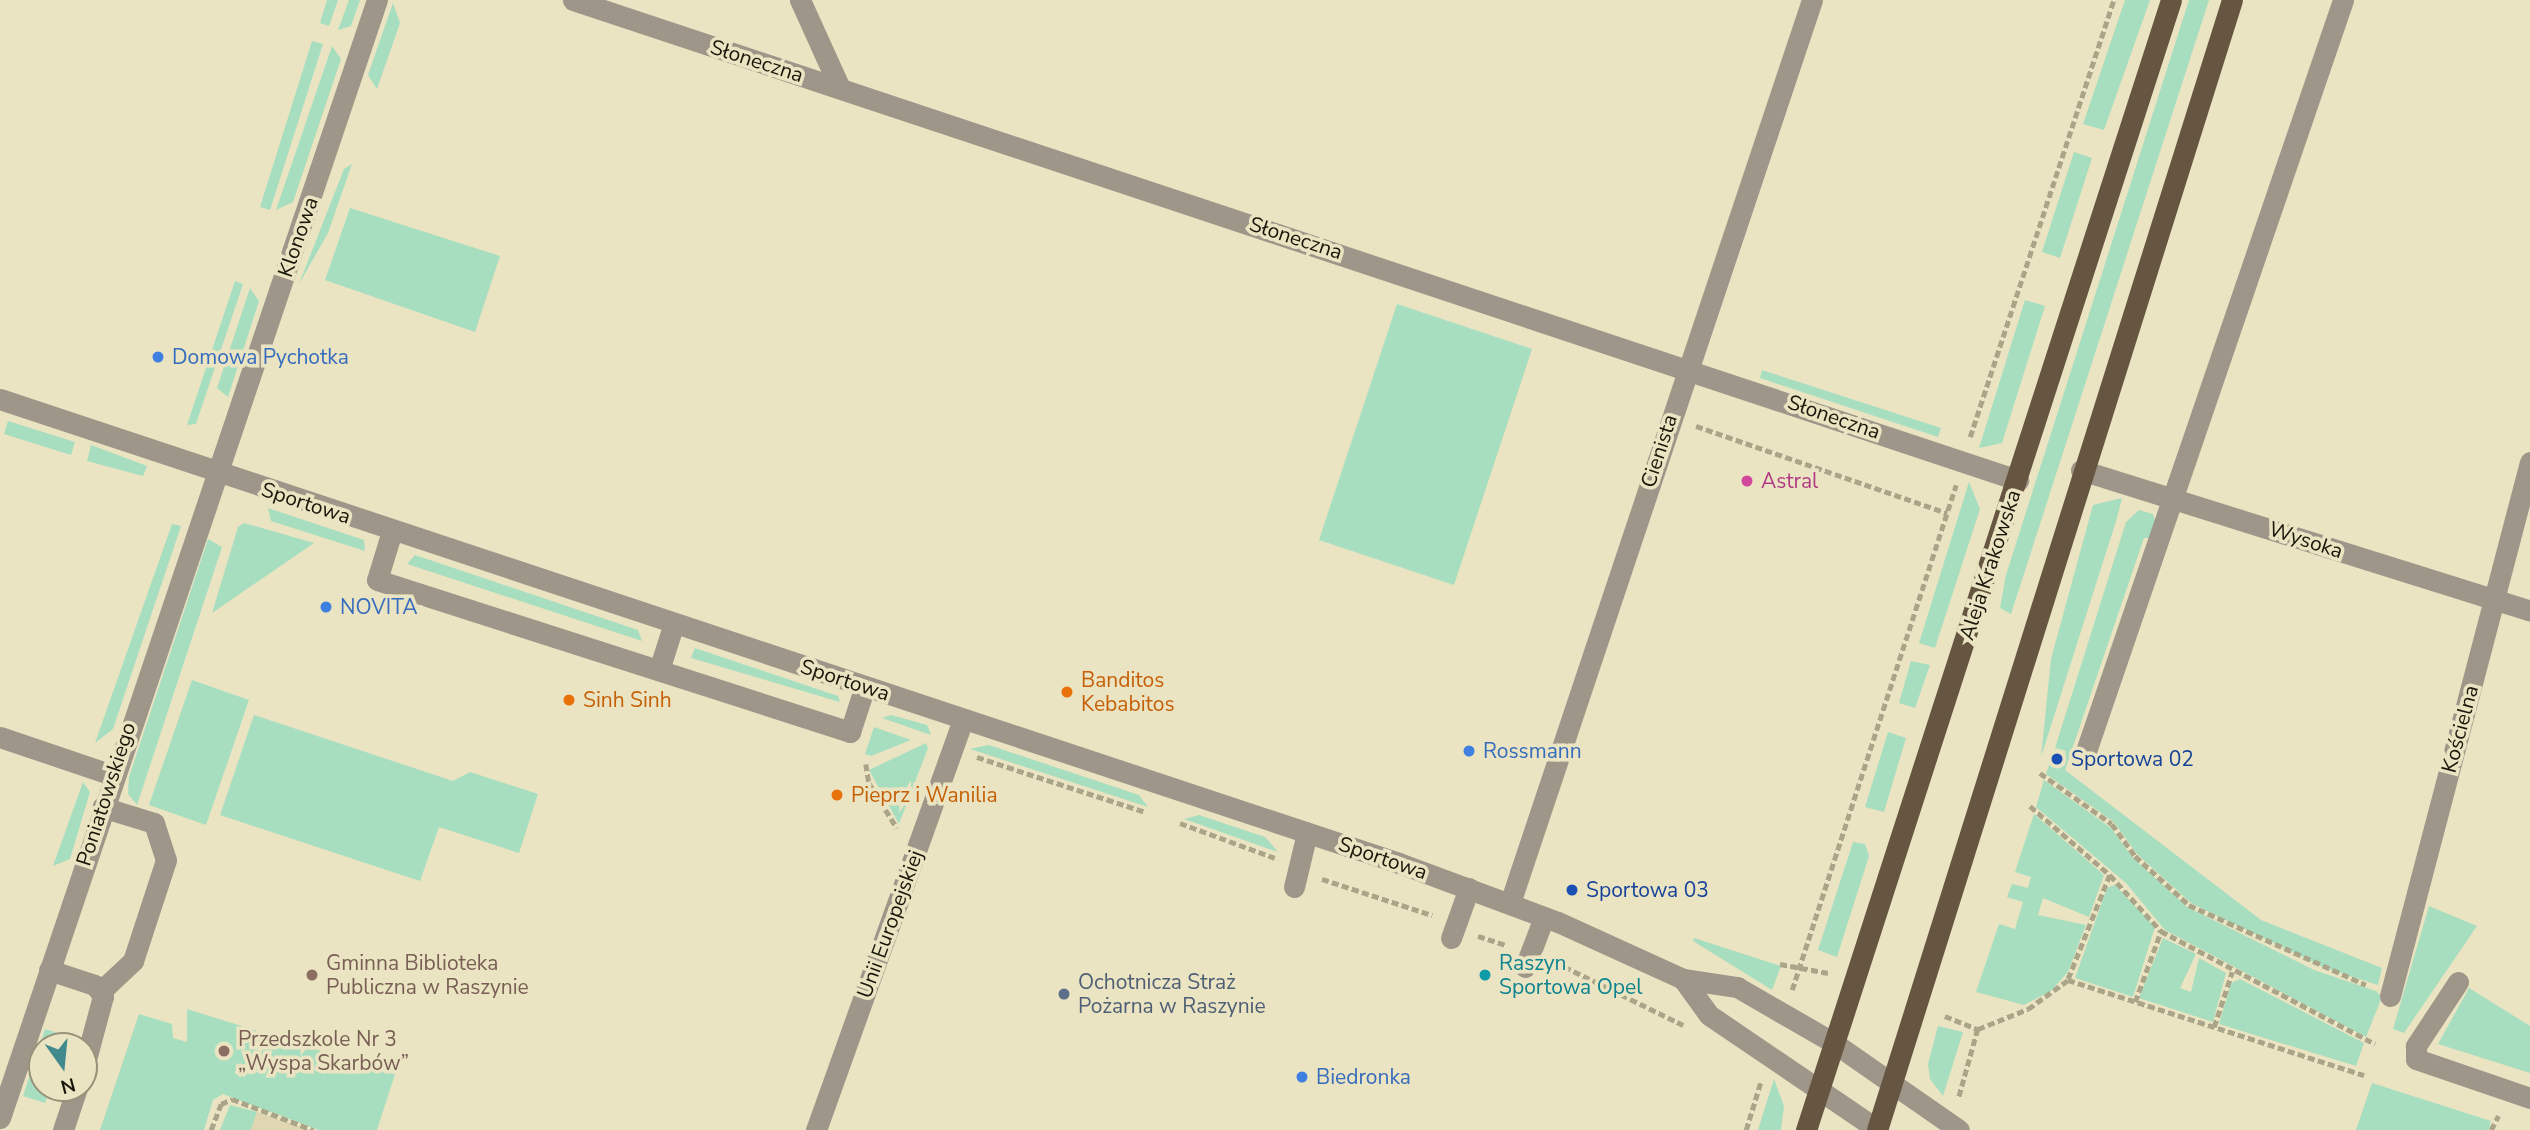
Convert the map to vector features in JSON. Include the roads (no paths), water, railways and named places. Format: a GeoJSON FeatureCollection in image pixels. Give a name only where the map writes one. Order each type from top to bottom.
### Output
{"type":"FeatureCollection","features":[{"type":"Feature","properties":{"kind":"main road","name":"Aleja Krakowska"},"geometry":{"type":"LineString","coordinates":[[1806,1130],[2171,0]]}},
{"type":"Feature","properties":{"kind":"main road"},"geometry":{"type":"LineString","coordinates":[[1877,1130],[2081,470],[2232,0]]}},
{"type":"Feature","properties":{"kind":"street","name":"Klonowa"},"geometry":{"type":"LineString","coordinates":[[218,473],[377,0]]}},
{"type":"Feature","properties":{"kind":"street","name":"Słoneczna"},"geometry":{"type":"LineString","coordinates":[[573,0],[1686,366],[2018,480]]}},
{"type":"Feature","properties":{"kind":"street"},"geometry":{"type":"LineString","coordinates":[[800,0],[839,88]]}},
{"type":"Feature","properties":{"kind":"street","name":"Cienista"},"geometry":{"type":"LineString","coordinates":[[1510,903],[1686,366],[1812,0]]}},
{"type":"Feature","properties":{"kind":"street"},"geometry":{"type":"LineString","coordinates":[[2084,758],[2177,499],[2343,0]]}},
{"type":"Feature","properties":{"kind":"street","name":"Sportowa"},"geometry":{"type":"LineString","coordinates":[[0,399],[1469,888],[1544,917],[1683,979],[1737,987],[1834,1043],[1891,1086],[1959,1130]]}},
{"type":"Feature","properties":{"kind":"street","name":"Kościelna"},"geometry":{"type":"LineString","coordinates":[[2391,993],[2530,462]]}},
{"type":"Feature","properties":{"kind":"street","name":"Wysoka"},"geometry":{"type":"LineString","coordinates":[[2081,470],[2530,611]]}},
{"type":"Feature","properties":{"kind":"street","name":"Poniatowskiego"},"geometry":{"type":"LineString","coordinates":[[0,1118],[9,1062],[49,970],[102,807],[218,473]]}},
{"type":"Feature","properties":{"kind":"street"},"geometry":{"type":"LineString","coordinates":[[392,531],[377,580],[850,732],[865,686]]}},
{"type":"Feature","properties":{"kind":"street"},"geometry":{"type":"LineString","coordinates":[[659,670],[674,623]]}},
{"type":"Feature","properties":{"kind":"street","name":"Unii Europejskiej"},"geometry":{"type":"LineString","coordinates":[[816,1130],[963,719]]}},
{"type":"Feature","properties":{"kind":"street"},"geometry":{"type":"LineString","coordinates":[[0,737],[113,775]]}},
{"type":"Feature","properties":{"kind":"street"},"geometry":{"type":"LineString","coordinates":[[101,991],[133,961],[166,860],[153,823],[102,807]]}},
{"type":"Feature","properties":{"kind":"street"},"geometry":{"type":"LineString","coordinates":[[1294,887],[1307,833]]}},
{"type":"Feature","properties":{"kind":"street"},"geometry":{"type":"LineString","coordinates":[[1451,938],[1469,888]]}},
{"type":"Feature","properties":{"kind":"street"},"geometry":{"type":"LineString","coordinates":[[1525,968],[1544,917]]}},
{"type":"Feature","properties":{"kind":"street"},"geometry":{"type":"LineString","coordinates":[[49,970],[101,991]]}},
{"type":"Feature","properties":{"kind":"street"},"geometry":{"type":"LineString","coordinates":[[1683,979],[1709,1015],[1818,1093],[1877,1130]]}},
{"type":"Feature","properties":{"kind":"street"},"geometry":{"type":"LineString","coordinates":[[2458,982],[2416,1046],[2416,1059],[2530,1098]]}},
{"type":"Feature","properties":{"kind":"street"},"geometry":{"type":"LineString","coordinates":[[95,1032],[103,1009],[101,991]]}},
{"type":"Feature","properties":{"kind":"street"},"geometry":{"type":"LineString","coordinates":[[63,1130],[72,1102]]}},
{"type":"Feature","properties":{"kind":"place","name":"Domowa Pychotka"},"geometry":{"type":"Point","coordinates":[158,357]}},
{"type":"Feature","properties":{"kind":"place","name":"Astral"},"geometry":{"type":"Point","coordinates":[1747,481]}},
{"type":"Feature","properties":{"kind":"place","name":"NOVITA"},"geometry":{"type":"Point","coordinates":[326,607]}},
{"type":"Feature","properties":{"kind":"place","name":"Banditos Kebabitos"},"geometry":{"type":"Point","coordinates":[1067,692]}},
{"type":"Feature","properties":{"kind":"place","name":"Sinh Sinh"},"geometry":{"type":"Point","coordinates":[569,700]}},
{"type":"Feature","properties":{"kind":"place","name":"Rossmann"},"geometry":{"type":"Point","coordinates":[1469,751]}},
{"type":"Feature","properties":{"kind":"place","name":"Sportowa 02"},"geometry":{"type":"Point","coordinates":[2057,759]}},
{"type":"Feature","properties":{"kind":"place","name":"Pieprz i Wanilia"},"geometry":{"type":"Point","coordinates":[837,795]}},
{"type":"Feature","properties":{"kind":"place","name":"Sportowa 03"},"geometry":{"type":"Point","coordinates":[1572,890]}},
{"type":"Feature","properties":{"kind":"place","name":"Gminna Biblioteka Publiczna w Raszynie"},"geometry":{"type":"Point","coordinates":[312,975]}},
{"type":"Feature","properties":{"kind":"place","name":"Raszyn Sportowa Opel"},"geometry":{"type":"Point","coordinates":[1485,975]}},
{"type":"Feature","properties":{"kind":"place","name":"Ochotnicza Straż Pożarna w Raszynie"},"geometry":{"type":"Point","coordinates":[1064,994]}},
{"type":"Feature","properties":{"kind":"place","name":"Przedszkole Nr 3 „Wyspa Skarbów”"},"geometry":{"type":"Point","coordinates":[224,1051]}},
{"type":"Feature","properties":{"kind":"place","name":"Biedronka"},"geometry":{"type":"Point","coordinates":[1302,1077]}}]}
